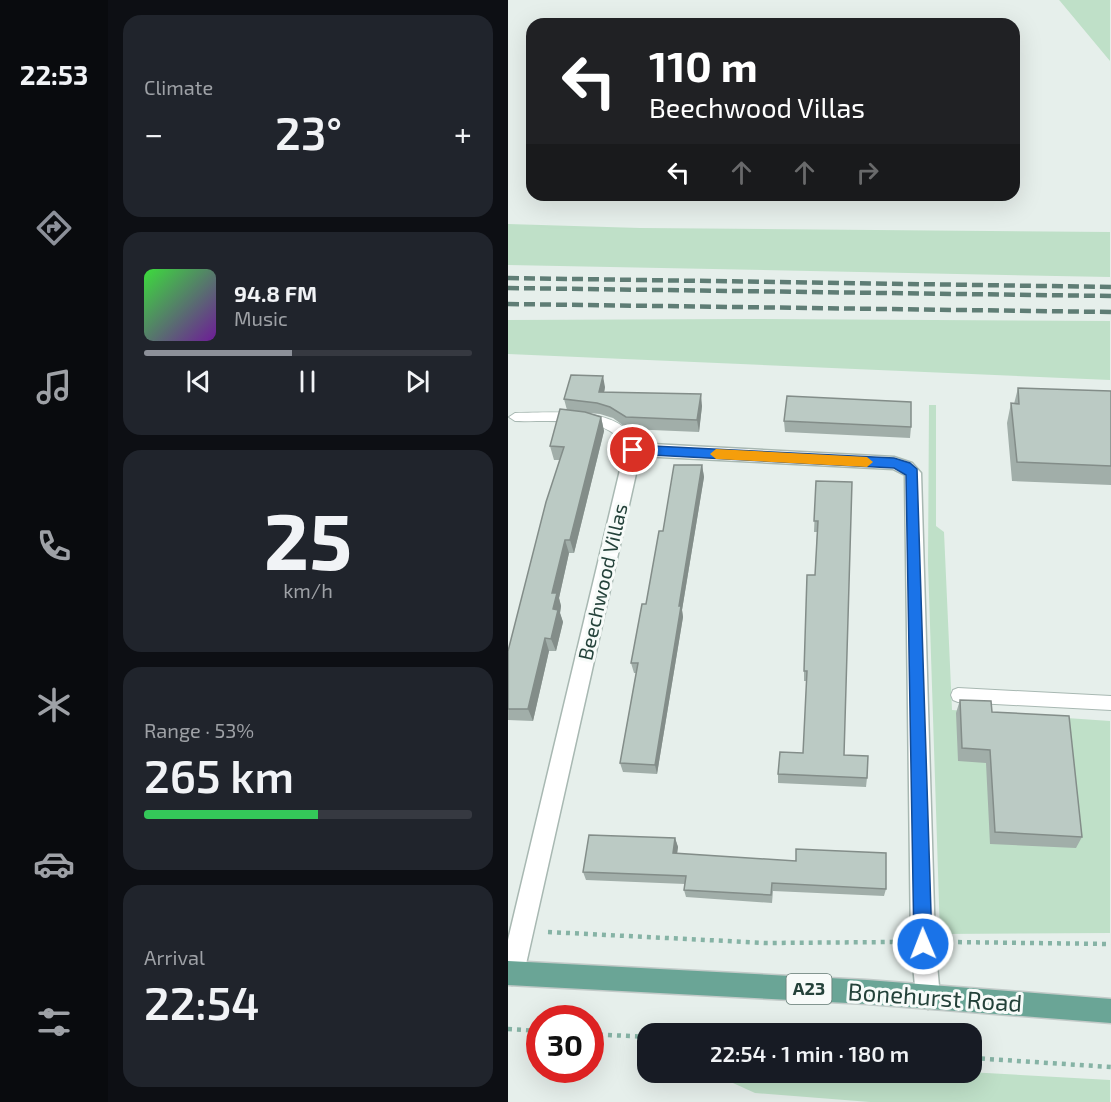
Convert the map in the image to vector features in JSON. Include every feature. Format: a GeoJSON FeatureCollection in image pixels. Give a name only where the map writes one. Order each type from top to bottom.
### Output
{"type":"FeatureCollection","features":[{"type":"Feature","properties":{"kind":"main road","name":"Bonehurst Road"},"geometry":{"type":"LineString","coordinates":[[510,973],[928,997],[1111,1011]]}},
{"type":"Feature","properties":{"kind":"street"},"geometry":{"type":"LineString","coordinates":[[633,450],[894,463],[906,467],[913,473],[923,944],[928,997]]}},
{"type":"Feature","properties":{"kind":"street","name":"Beechwood Villas"},"geometry":{"type":"LineString","coordinates":[[510,973],[523,930],[633,450]]}},
{"type":"Feature","properties":{"kind":"lane"},"geometry":{"type":"LineString","coordinates":[[515,417],[598,420],[613,426],[624,436],[633,450]]}},
{"type":"Feature","properties":{"kind":"lane"},"geometry":{"type":"LineString","coordinates":[[958,695],[1111,703]]}},
{"type":"Feature","properties":{"kind":"path"},"geometry":{"type":"LineString","coordinates":[[523,930],[702,942],[844,945],[1111,944]]}},
{"type":"Feature","properties":{"kind":"path"},"geometry":{"type":"LineString","coordinates":[[508,1029],[526,1030]]}},
{"type":"Feature","properties":{"kind":"path"},"geometry":{"type":"LineString","coordinates":[[604,1035],[637,1036]]}},
{"type":"Feature","properties":{"kind":"path"},"geometry":{"type":"LineString","coordinates":[[982,1059],[1111,1067]]}},
{"type":"Feature","properties":{"kind":"green space"},"geometry":{"type":"Polygon","coordinates":[[[1110,0],[1110,61],[1060,1],[1110,0]]]}},
{"type":"Feature","properties":{"kind":"green space"},"geometry":{"type":"Polygon","coordinates":[[[508,224],[640,228],[1110,232],[1110,277],[508,265],[508,224]]]}},
{"type":"Feature","properties":{"kind":"green space"},"geometry":{"type":"Polygon","coordinates":[[[508,320],[1110,321],[1110,380],[508,354],[508,320]]]}},
{"type":"Feature","properties":{"kind":"green space"},"geometry":{"type":"Polygon","coordinates":[[[929,405],[936,405],[936,526],[944,532],[952,710],[1110,721],[1110,933],[940,934],[928,563],[929,405]]]}},
{"type":"Feature","properties":{"kind":"green space"},"geometry":{"type":"Polygon","coordinates":[[[982,1073],[1110,1080],[1110,1102],[870,1102],[755,1093],[733,1083],[982,1083],[982,1073]]]}},
{"type":"Feature","properties":{"kind":"building"},"geometry":{"type":"Polygon","coordinates":[[[571,375],[603,376],[599,392],[701,394],[697,420],[626,417],[610,407],[597,403],[564,399],[571,375]]]}},
{"type":"Feature","properties":{"kind":"building"},"geometry":{"type":"Polygon","coordinates":[[[1018,388],[1111,391],[1111,466],[1017,462],[1011,403],[1019,404],[1018,388]]]}},
{"type":"Feature","properties":{"kind":"building"},"geometry":{"type":"Polygon","coordinates":[[[787,396],[911,402],[911,427],[784,421],[787,396]]]}},
{"type":"Feature","properties":{"kind":"building"},"geometry":{"type":"Polygon","coordinates":[[[560,409],[585,412],[601,417],[570,540],[565,540],[552,593],[557,593],[553,609],[558,610],[551,639],[545,638],[528,709],[508,709],[508,651],[546,502],[564,447],[550,446],[560,409]]]}},
{"type":"Feature","properties":{"kind":"building"},"geometry":{"type":"Polygon","coordinates":[[[674,465],[702,465],[655,765],[620,763],[638,663],[631,663],[642,604],[646,604],[659,531],[663,531],[674,465]]]}},
{"type":"Feature","properties":{"kind":"building"},"geometry":{"type":"Polygon","coordinates":[[[816,481],[852,482],[844,755],[868,756],[867,778],[778,774],[780,752],[803,753],[807,671],[804,671],[807,575],[815,575],[818,521],[814,521],[816,481]]]}},
{"type":"Feature","properties":{"kind":"building"},"geometry":{"type":"Polygon","coordinates":[[[960,700],[991,701],[992,712],[1069,716],[1082,837],[995,832],[990,750],[962,748],[960,700]]]}},
{"type":"Feature","properties":{"kind":"building"},"geometry":{"type":"Polygon","coordinates":[[[589,835],[675,838],[673,853],[796,861],[796,849],[886,853],[886,889],[772,883],[771,895],[684,890],[686,876],[583,872],[589,835]]]}},
{"type":"Feature","properties":{"kind":"railway"},"geometry":{"type":"LineString","coordinates":[[508,278],[1111,287]]}},
{"type":"Feature","properties":{"kind":"railway"},"geometry":{"type":"LineString","coordinates":[[508,288],[1111,296]]}},
{"type":"Feature","properties":{"kind":"railway"},"geometry":{"type":"LineString","coordinates":[[508,304],[1111,312]]}},
{"type":"Feature","properties":{"kind":"slow traffic"},"geometry":{"type":"LineString","coordinates":[[716,454],[867,462]]}},
{"type":"Feature","properties":{"kind":"route"},"geometry":{"type":"LineString","coordinates":[[633,450],[894,463],[906,467],[913,473],[923,944]]}}]}
